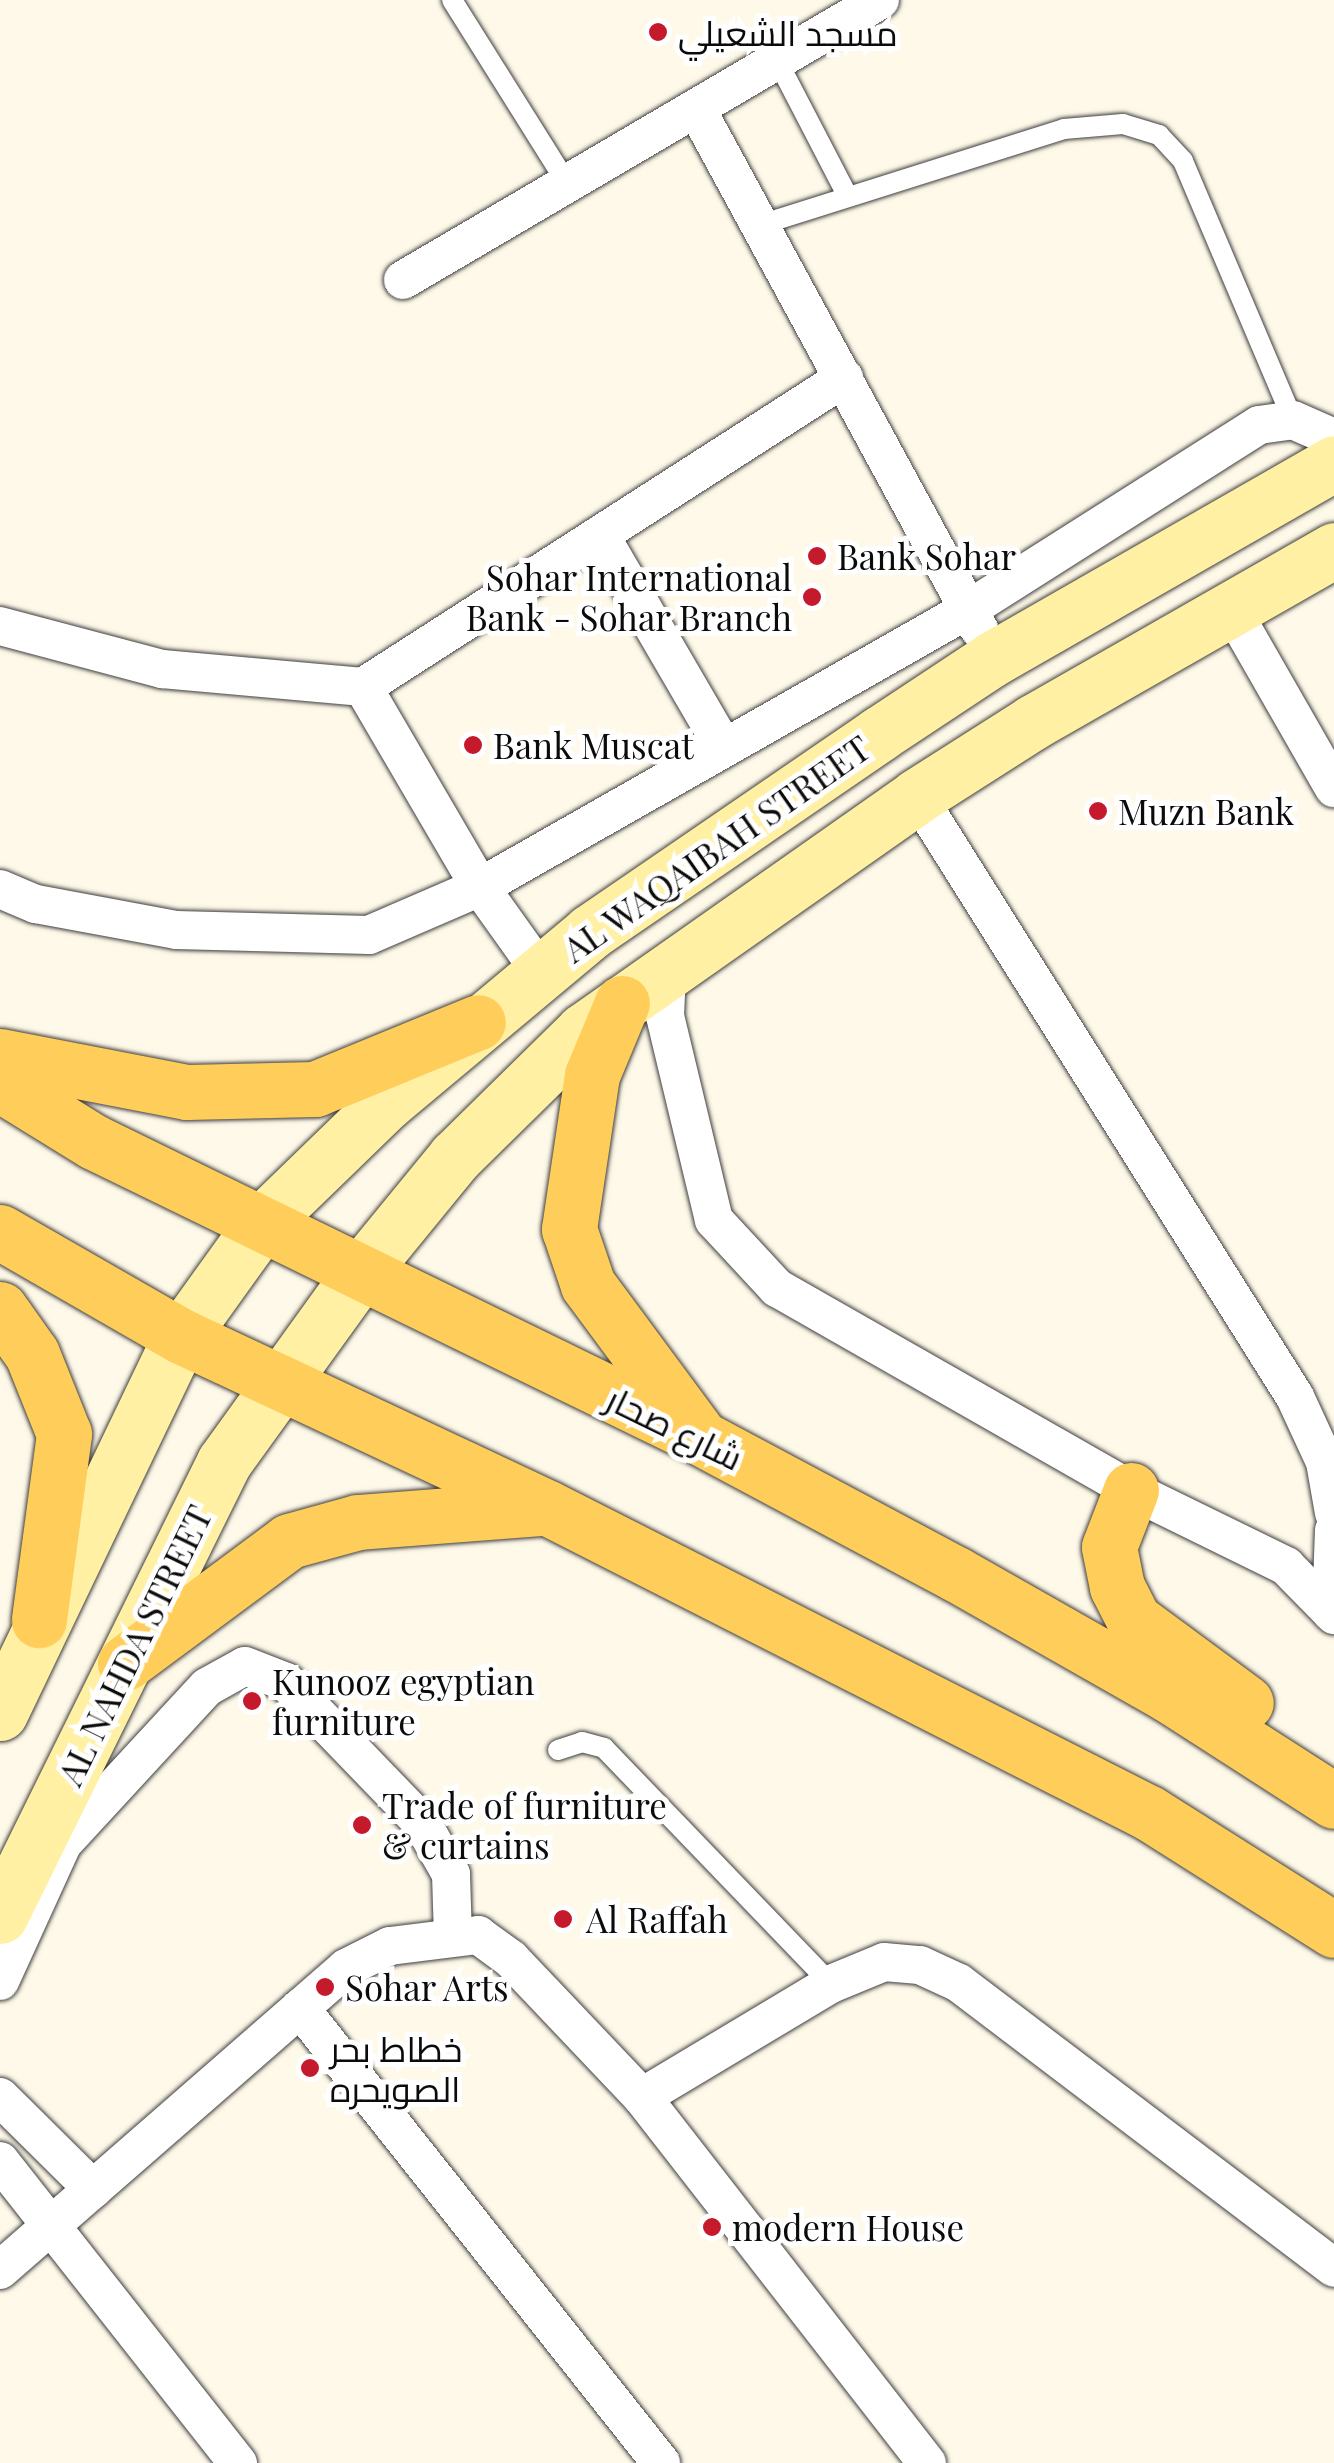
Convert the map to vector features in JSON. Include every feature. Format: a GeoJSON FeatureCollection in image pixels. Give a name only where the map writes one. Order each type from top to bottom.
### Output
{"type":"FeatureCollection","features":[{"type":"Feature","properties":{"kind":"main road","name":"AL WAQAIBAH STREET"},"geometry":{"type":"LineString","coordinates":[[181,1336],[263,1222],[478,1022],[540,972],[994,658],[1334,463]]}},
{"type":"Feature","properties":{"kind":"main road","name":"AL WAQAIBAH STREET"},"geometry":{"type":"LineString","coordinates":[[282,1382],[361,1272],[455,1157],[555,1056],[622,1003],[917,796],[1034,722],[1233,612],[1334,550]]}},
{"type":"Feature","properties":{"kind":"main road"},"geometry":{"type":"LineString","coordinates":[[622,1003],[588,1091],[569,1230],[588,1286],[701,1438]]}},
{"type":"Feature","properties":{"kind":"main road"},"geometry":{"type":"LineString","coordinates":[[0,1056],[187,1092],[314,1088],[478,1022]]}},
{"type":"Feature","properties":{"kind":"main road","name":"شارع صحار"},"geometry":{"type":"LineString","coordinates":[[0,1084],[94,1142],[701,1438],[1169,1695],[1334,1801]]}},
{"type":"Feature","properties":{"kind":"main road"},"geometry":{"type":"LineString","coordinates":[[0,1232],[181,1336],[548,1508],[1149,1813],[1334,1930]]}},
{"type":"Feature","properties":{"kind":"main road"},"geometry":{"type":"LineString","coordinates":[[0,1310],[32,1354],[64,1434],[39,1620]]}},
{"type":"Feature","properties":{"kind":"main road"},"geometry":{"type":"LineString","coordinates":[[0,1713],[39,1620],[181,1336]]}},
{"type":"Feature","properties":{"kind":"main road","name":"AL NAHDA STREET"},"geometry":{"type":"LineString","coordinates":[[0,1916],[224,1462],[282,1382]]}},
{"type":"Feature","properties":{"kind":"main road"},"geometry":{"type":"LineString","coordinates":[[1131,1490],[1108,1547],[1117,1587],[1134,1620],[1334,1766]]}},
{"type":"Feature","properties":{"kind":"main road"},"geometry":{"type":"LineString","coordinates":[[126,1664],[289,1541],[358,1522],[548,1508]]}},
{"type":"Feature","properties":{"kind":"street"},"geometry":{"type":"LineString","coordinates":[[403,280],[565,180],[880,0]]}},
{"type":"Feature","properties":{"kind":"street"},"geometry":{"type":"LineString","coordinates":[[696,108],[994,658]]}},
{"type":"Feature","properties":{"kind":"street"},"geometry":{"type":"LineString","coordinates":[[0,626],[162,668],[364,687],[844,378]]}},
{"type":"Feature","properties":{"kind":"street"},"geometry":{"type":"LineString","coordinates":[[0,889],[36,904],[176,930],[369,935],[480,887],[969,609],[1258,425],[1294,420],[1334,438]]}},
{"type":"Feature","properties":{"kind":"street"},"geometry":{"type":"LineString","coordinates":[[600,535],[724,748]]}},
{"type":"Feature","properties":{"kind":"street"},"geometry":{"type":"LineString","coordinates":[[1233,612],[1334,788]]}},
{"type":"Feature","properties":{"kind":"street"},"geometry":{"type":"LineString","coordinates":[[364,687],[480,887],[540,972]]}},
{"type":"Feature","properties":{"kind":"street"},"geometry":{"type":"LineString","coordinates":[[917,796],[1296,1396],[1326,1462],[1334,1514]]}},
{"type":"Feature","properties":{"kind":"street"},"geometry":{"type":"LineString","coordinates":[[667,970],[665,1016],[714,1220],[778,1288],[1131,1490],[1286,1566],[1332,1614]]}},
{"type":"Feature","properties":{"kind":"street"},"geometry":{"type":"LineString","coordinates":[[1332,1614],[1334,1530]]}},
{"type":"Feature","properties":{"kind":"street"},"geometry":{"type":"LineString","coordinates":[[0,1981],[63,1843],[208,1686],[246,1666],[286,1682],[422,1823],[451,1874],[453,1936]]}},
{"type":"Feature","properties":{"kind":"street"},"geometry":{"type":"LineString","coordinates":[[0,2270],[346,1968],[390,1946],[478,1935],[512,1959],[642,2097],[926,2463]]}},
{"type":"Feature","properties":{"kind":"street"},"geometry":{"type":"LineString","coordinates":[[642,2097],[831,1984],[884,1962],[920,1966],[958,1982],[1334,2268]]}},
{"type":"Feature","properties":{"kind":"street"},"geometry":{"type":"LineString","coordinates":[[300,2008],[661,2463]]}},
{"type":"Feature","properties":{"kind":"street"},"geometry":{"type":"LineString","coordinates":[[0,2097],[93,2189]]}},
{"type":"Feature","properties":{"kind":"street"},"geometry":{"type":"LineString","coordinates":[[4,2169],[52,2224],[238,2463]]}},
{"type":"Feature","properties":{"kind":"lane"},"geometry":{"type":"LineString","coordinates":[[452,0],[565,180]]}},
{"type":"Feature","properties":{"kind":"lane"},"geometry":{"type":"LineString","coordinates":[[777,60],[848,197]]}},
{"type":"Feature","properties":{"kind":"lane"},"geometry":{"type":"LineString","coordinates":[[760,224],[1064,129],[1123,124],[1159,135],[1182,161],[1294,420]]}},
{"type":"Feature","properties":{"kind":"lane"},"geometry":{"type":"LineString","coordinates":[[558,1750],[582,1742],[604,1748],[831,1984]]}},
{"type":"Feature","properties":{"kind":"place","name":"مسجد الشعيلي"},"geometry":{"type":"Point","coordinates":[658,32]}},
{"type":"Feature","properties":{"kind":"place","name":"Bank Sohar"},"geometry":{"type":"Point","coordinates":[817,556]}},
{"type":"Feature","properties":{"kind":"place","name":"Sohar International Bank - Sohar Branch"},"geometry":{"type":"Point","coordinates":[812,597]}},
{"type":"Feature","properties":{"kind":"place","name":"Bank Muscat"},"geometry":{"type":"Point","coordinates":[473,745]}},
{"type":"Feature","properties":{"kind":"place","name":"Muzn Bank"},"geometry":{"type":"Point","coordinates":[1098,811]}},
{"type":"Feature","properties":{"kind":"place","name":"Kunooz egyptian furniture"},"geometry":{"type":"Point","coordinates":[252,1701]}},
{"type":"Feature","properties":{"kind":"place","name":"Trade of furniture & curtains"},"geometry":{"type":"Point","coordinates":[362,1825]}},
{"type":"Feature","properties":{"kind":"place","name":"Al Raffah"},"geometry":{"type":"Point","coordinates":[563,1919]}},
{"type":"Feature","properties":{"kind":"place","name":"Sohar Arts"},"geometry":{"type":"Point","coordinates":[325,1987]}},
{"type":"Feature","properties":{"kind":"place","name":"خطاط بحر الصويحره"},"geometry":{"type":"Point","coordinates":[310,2068]}},
{"type":"Feature","properties":{"kind":"place","name":"modern House"},"geometry":{"type":"Point","coordinates":[712,2227]}}]}
